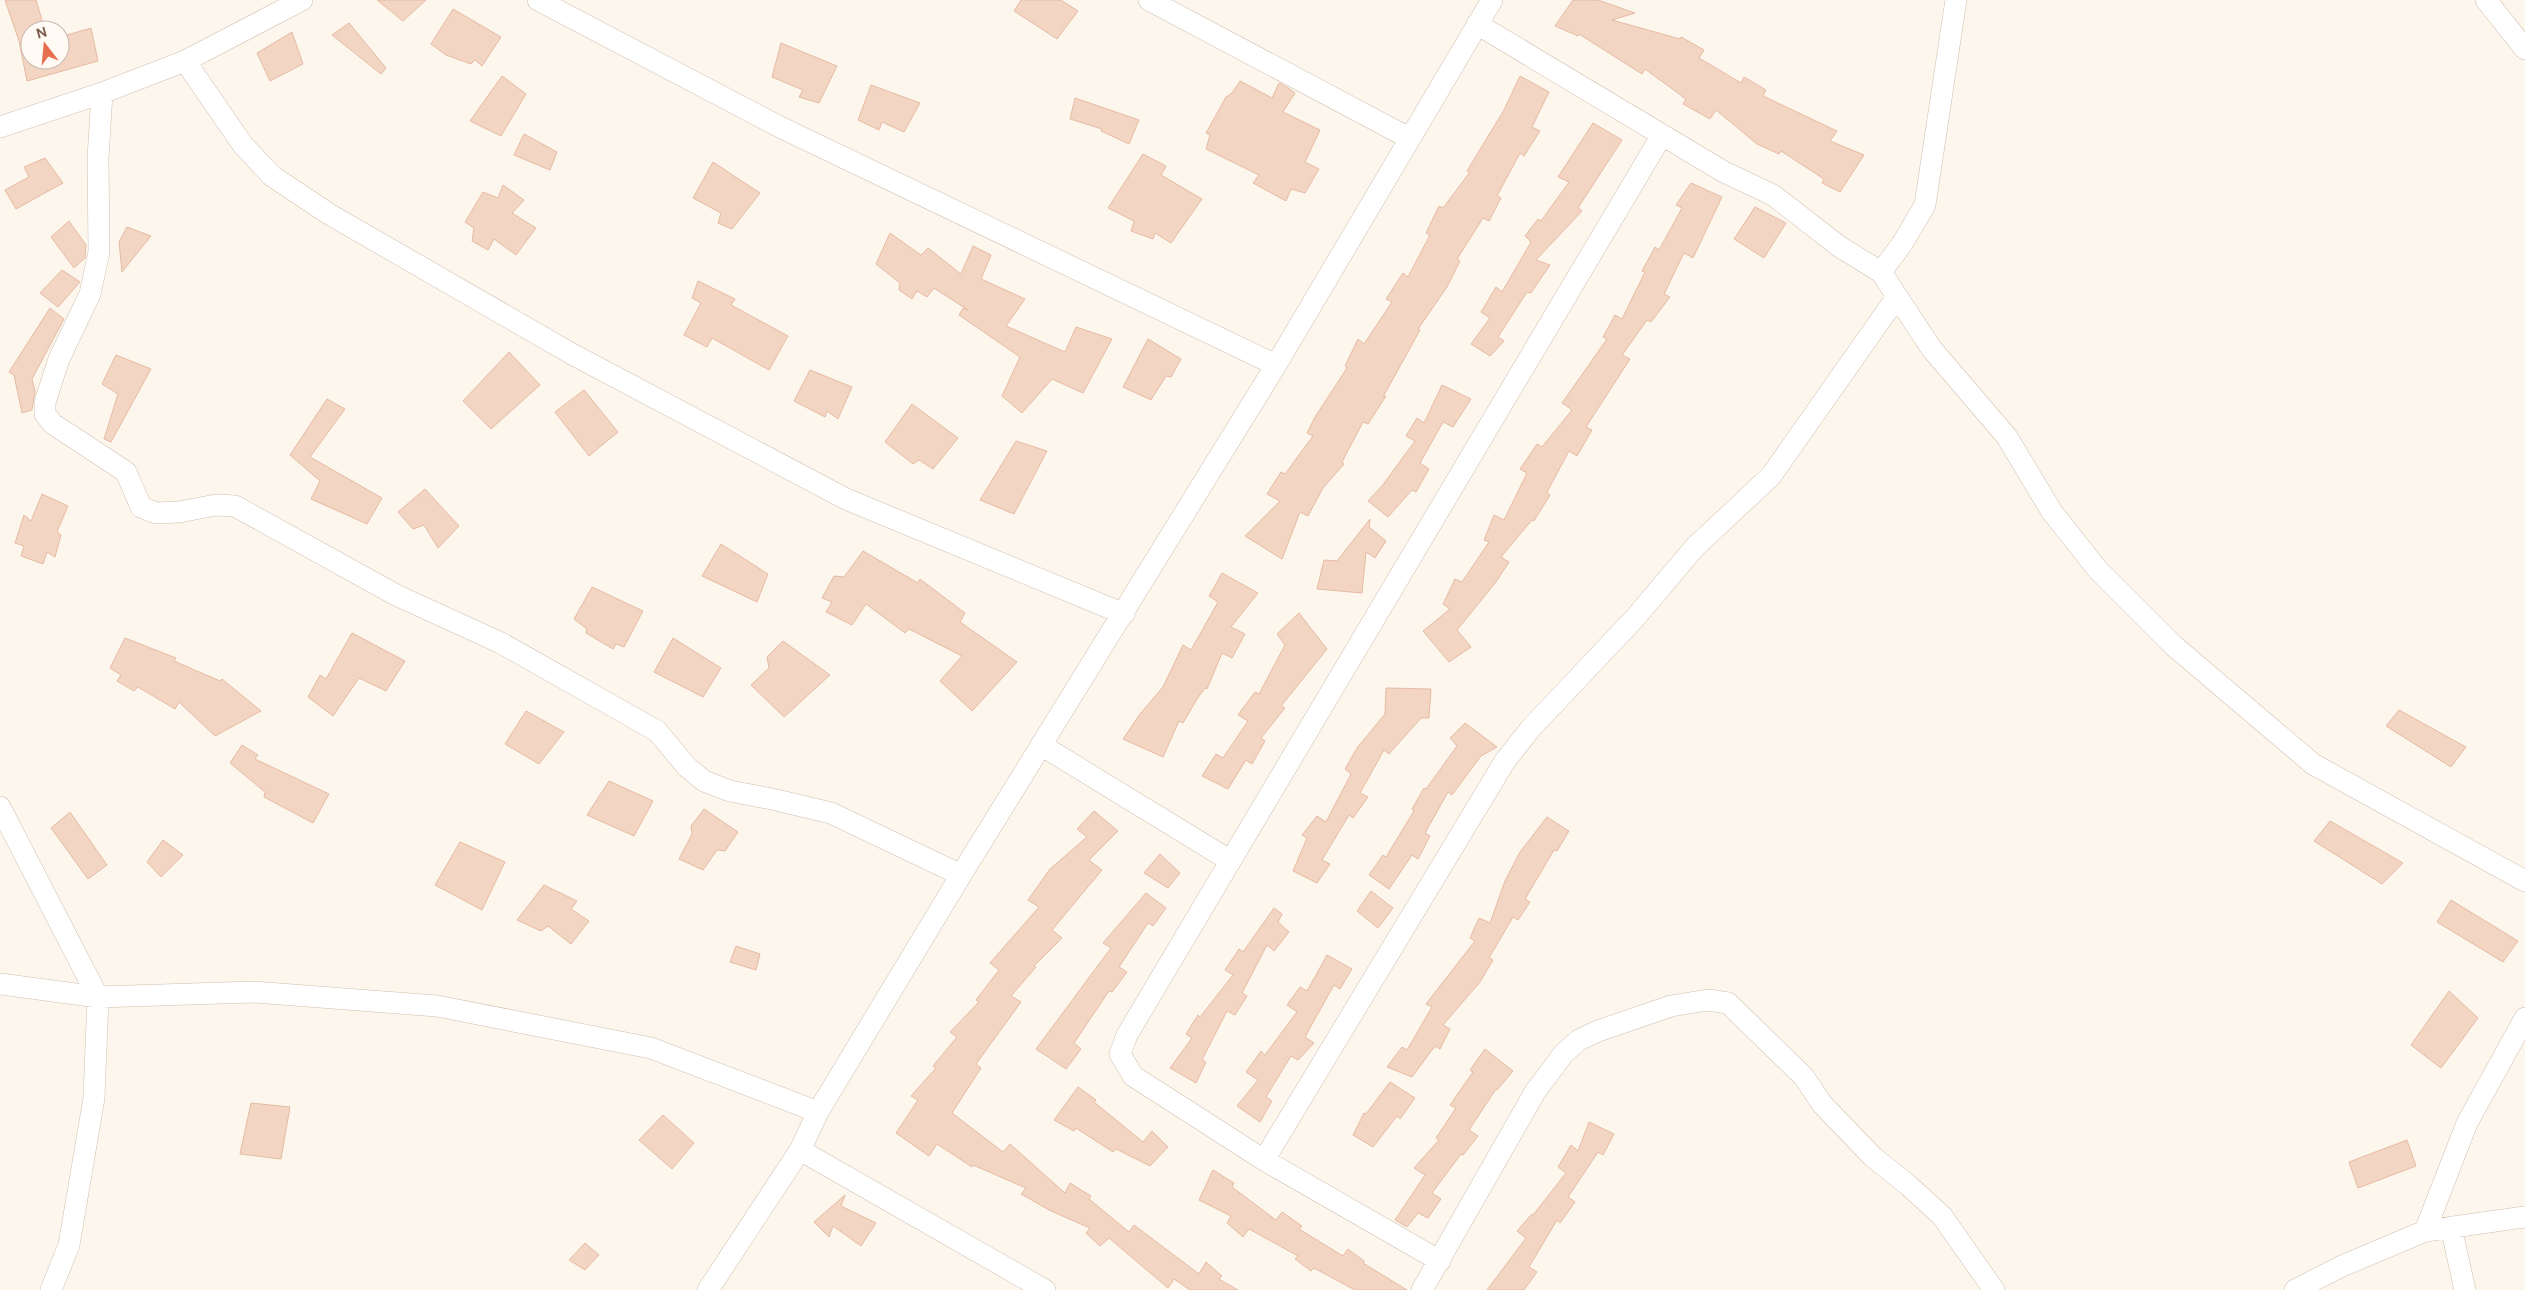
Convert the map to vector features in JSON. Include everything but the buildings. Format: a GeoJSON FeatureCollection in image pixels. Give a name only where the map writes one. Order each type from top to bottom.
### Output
{"type":"FeatureCollection","features":[{"type":"Feature","properties":{"kind":"street"},"geometry":{"type":"LineString","coordinates":[[0,127],[102,93],[185,61],[302,0]]}},
{"type":"Feature","properties":{"kind":"street"},"geometry":{"type":"LineString","coordinates":[[538,0],[780,127],[1276,365]]}},
{"type":"Feature","properties":{"kind":"street"},"geometry":{"type":"LineString","coordinates":[[1149,0],[1409,138]]}},
{"type":"Feature","properties":{"kind":"street"},"geometry":{"type":"LineString","coordinates":[[708,1290],[800,1150],[818,1112],[961,875],[1124,614],[1276,365],[1492,0]]}},
{"type":"Feature","properties":{"kind":"street"},"geometry":{"type":"LineString","coordinates":[[1881,272],[1902,244],[1925,205],[1956,0]]}},
{"type":"Feature","properties":{"kind":"street"},"geometry":{"type":"LineString","coordinates":[[2486,0],[2525,49]]}},
{"type":"Feature","properties":{"kind":"street"},"geometry":{"type":"LineString","coordinates":[[1477,24],[1724,172],[1773,195],[1840,247],[1881,272],[1896,298],[1931,348],[2007,437],[2052,512],[2098,570],[2174,646],[2313,764],[2525,881]]}},
{"type":"Feature","properties":{"kind":"street"},"geometry":{"type":"LineString","coordinates":[[185,61],[243,145],[272,176],[329,214],[572,354],[846,500],[1124,614]]}},
{"type":"Feature","properties":{"kind":"street"},"geometry":{"type":"LineString","coordinates":[[102,93],[98,158],[99,252],[90,294],[59,359],[45,402],[45,414],[53,424],[126,472],[141,507],[156,513],[179,512],[216,505],[235,506],[396,594],[501,643],[658,731],[687,767],[704,781],[730,791],[772,798],[830,813],[961,875]]}},
{"type":"Feature","properties":{"kind":"street"},"geometry":{"type":"LineString","coordinates":[[1440,1261],[1264,1160],[1133,1076],[1120,1054],[1127,1035],[1229,860],[1662,136]]}},
{"type":"Feature","properties":{"kind":"street"},"geometry":{"type":"LineString","coordinates":[[1264,1160],[1505,761],[1531,728],[1635,618],[1695,547],[1771,476],[1896,298]]}},
{"type":"Feature","properties":{"kind":"street"},"geometry":{"type":"LineString","coordinates":[[1041,745],[1229,860]]}},
{"type":"Feature","properties":{"kind":"street"},"geometry":{"type":"LineString","coordinates":[[0,807],[98,997],[94,1098],[69,1246],[51,1290]]}},
{"type":"Feature","properties":{"kind":"street"},"geometry":{"type":"LineString","coordinates":[[0,984],[98,997],[253,992],[437,1006],[651,1048],[818,1112]]}},
{"type":"Feature","properties":{"kind":"street"},"geometry":{"type":"LineString","coordinates":[[1422,1290],[1535,1092],[1564,1053],[1579,1040],[1598,1031],[1670,1006],[1708,1000],[1728,1003],[1804,1077],[1822,1104],[1873,1158],[1908,1185],[1942,1216],[1994,1290]]}},
{"type":"Feature","properties":{"kind":"street"},"geometry":{"type":"LineString","coordinates":[[2425,1231],[2467,1123],[2525,1018]]}},
{"type":"Feature","properties":{"kind":"street"},"geometry":{"type":"LineString","coordinates":[[800,1150],[1045,1290]]}},
{"type":"Feature","properties":{"kind":"street"},"geometry":{"type":"LineString","coordinates":[[2295,1290],[2340,1267],[2425,1231],[2525,1216]]}},
{"type":"Feature","properties":{"kind":"street"},"geometry":{"type":"LineString","coordinates":[[2451,1228],[2465,1290]]}}]}
